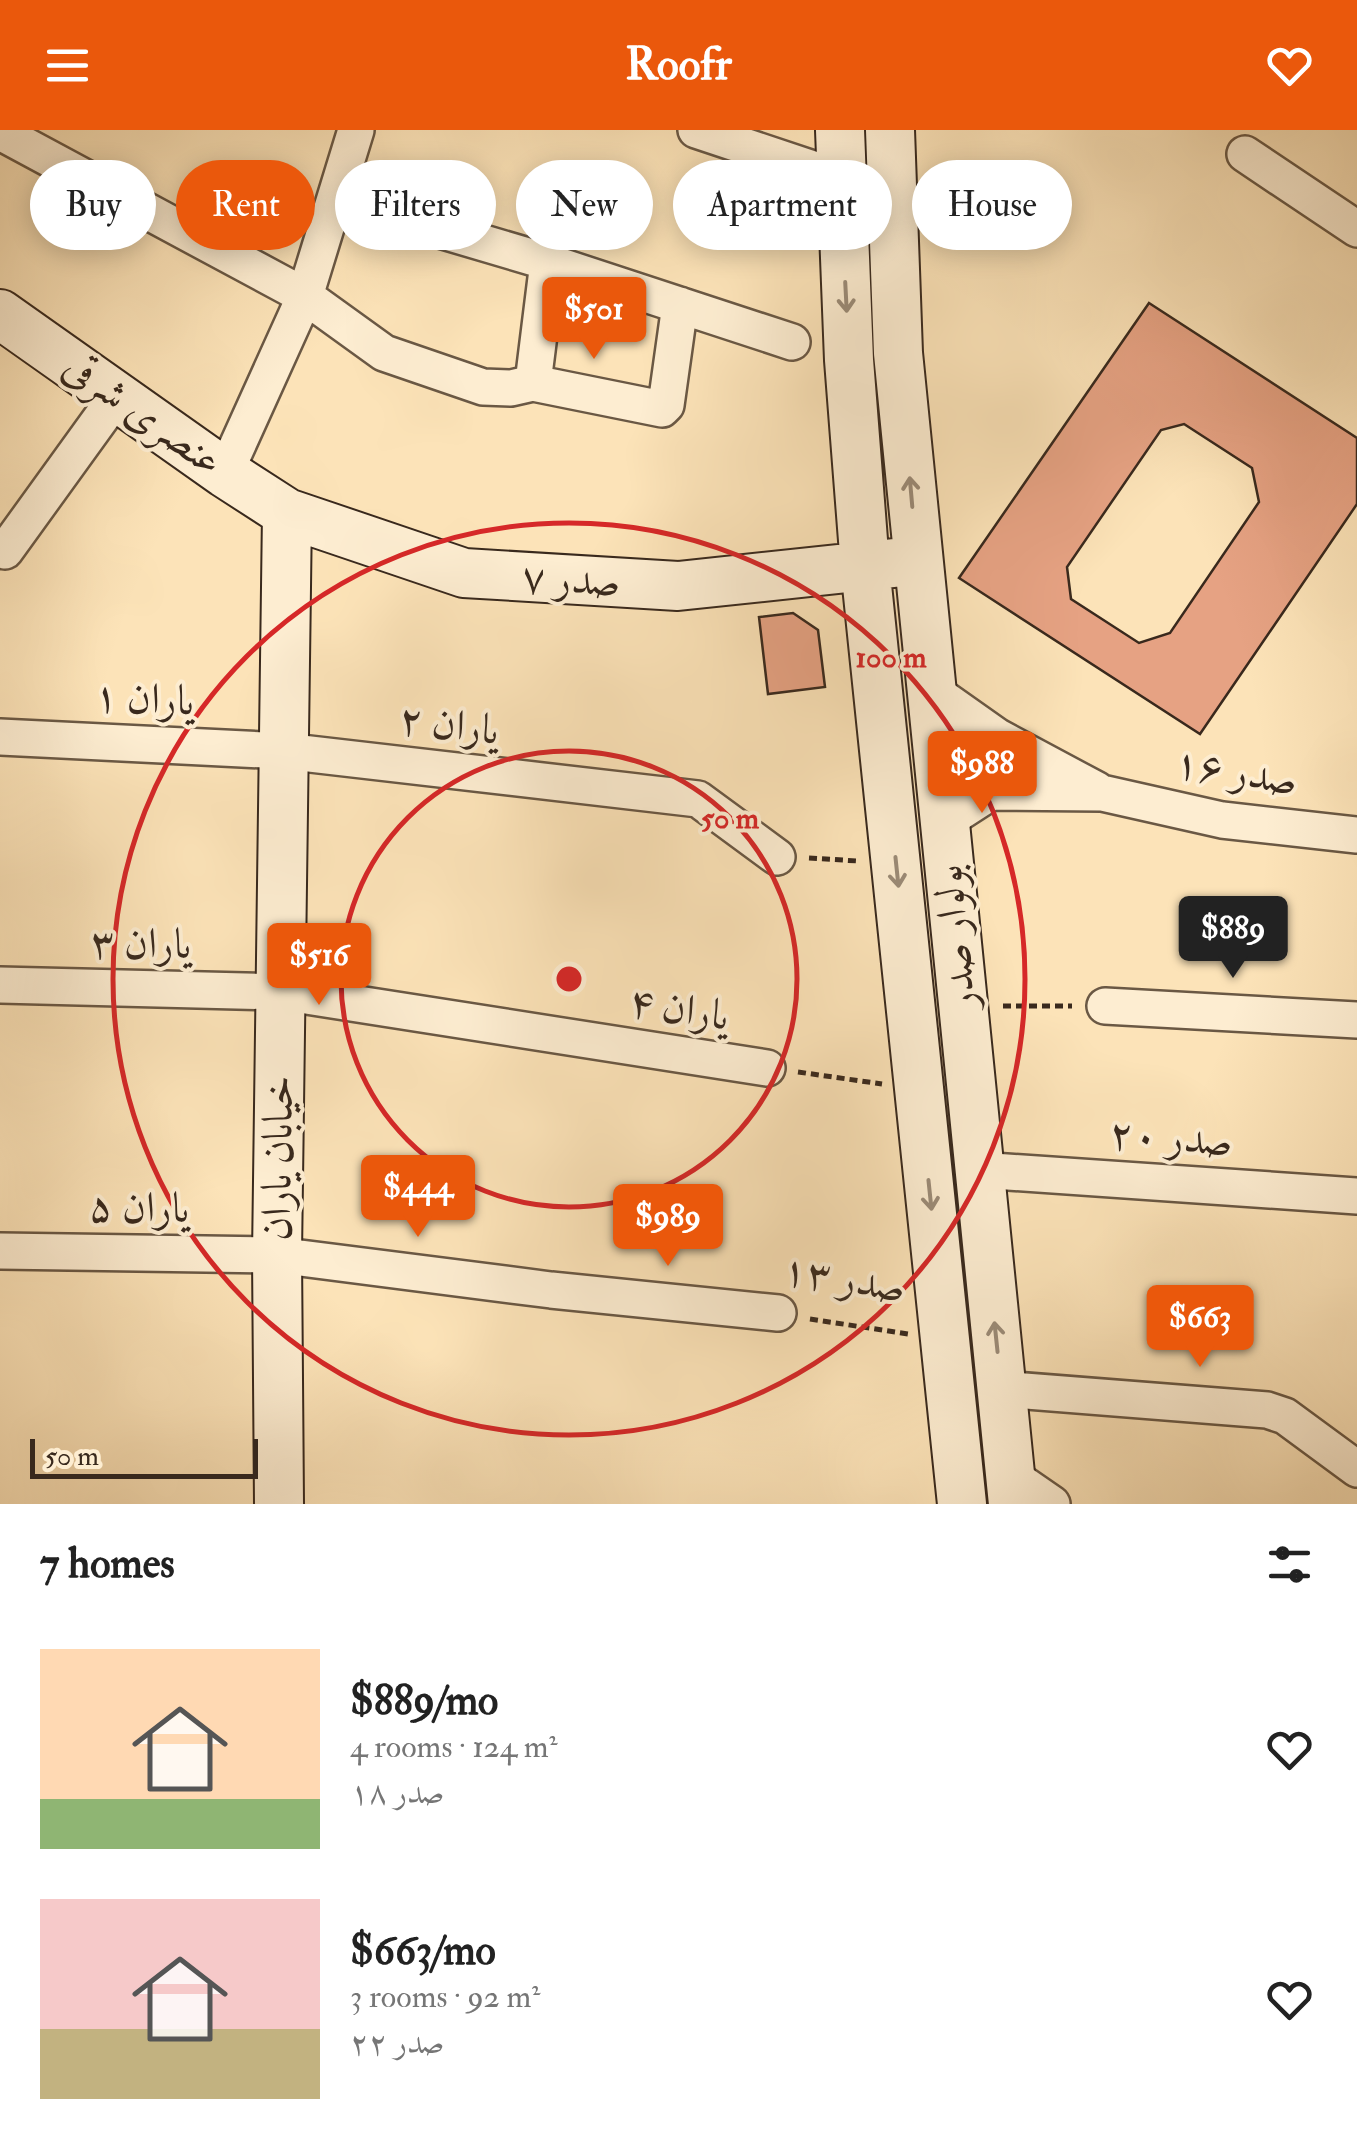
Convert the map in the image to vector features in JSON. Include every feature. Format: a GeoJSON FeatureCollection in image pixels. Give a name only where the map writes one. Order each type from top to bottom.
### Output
{"type":"FeatureCollection","features":[{"type":"Feature","properties":{"kind":"main road","name":"بولوار صدر"},"geometry":{"type":"LineString","coordinates":[[840,130],[840,160]]}},
{"type":"Feature","properties":{"kind":"main road","name":"بولوار صدر"},"geometry":{"type":"LineString","coordinates":[[890,130],[898,353],[1011,1489]]}},
{"type":"Feature","properties":{"kind":"main road","name":"بولوار صدر"},"geometry":{"type":"LineString","coordinates":[[845,250],[865,566],[962,1504]]}},
{"type":"Feature","properties":{"kind":"main road","name":"عنصری شرقی"},"geometry":{"type":"LineString","coordinates":[[0,314],[225,473],[287,512]]}},
{"type":"Feature","properties":{"kind":"main road","name":"صدر ۷"},"geometry":{"type":"LineString","coordinates":[[287,512],[464,573],[678,586],[917,560]]}},
{"type":"Feature","properties":{"kind":"main road","name":"خیابان یاران"},"geometry":{"type":"LineString","coordinates":[[279,1504],[277,1255],[287,512]]}},
{"type":"Feature","properties":{"kind":"street"},"geometry":{"type":"LineString","coordinates":[[347,160],[356,130]]}},
{"type":"Feature","properties":{"kind":"street"},"geometry":{"type":"LineString","coordinates":[[696,130],[786,160]]}},
{"type":"Feature","properties":{"kind":"street"},"geometry":{"type":"LineString","coordinates":[[0,132],[305,296],[384,353],[483,387],[498,389],[533,382],[662,409],[666,405],[680,305]]}},
{"type":"Feature","properties":{"kind":"street"},"geometry":{"type":"LineString","coordinates":[[1245,154],[1357,229]]}},
{"type":"Feature","properties":{"kind":"street"},"geometry":{"type":"LineString","coordinates":[[225,473],[305,296],[335,199]]}},
{"type":"Feature","properties":{"kind":"street"},"geometry":{"type":"LineString","coordinates":[[496,247],[792,342]]}},
{"type":"Feature","properties":{"kind":"street"},"geometry":{"type":"LineString","coordinates":[[533,382],[548,262]]}},
{"type":"Feature","properties":{"kind":"street"},"geometry":{"type":"LineString","coordinates":[[0,550],[5,550],[117,396]]}},
{"type":"Feature","properties":{"kind":"street","name":"صدر ۱۶"},"geometry":{"type":"LineString","coordinates":[[930,689],[998,737],[1102,793]]}},
{"type":"Feature","properties":{"kind":"street","name":"یاران ۱"},"geometry":{"type":"LineString","coordinates":[[0,737],[284,751]]}},
{"type":"Feature","properties":{"kind":"street","name":"یاران ۲"},"geometry":{"type":"LineString","coordinates":[[284,751],[698,799],[777,856]]}},
{"type":"Feature","properties":{"kind":"street","name":"صدر ۱۶"},"geometry":{"type":"LineString","coordinates":[[944,823],[991,792],[1102,793],[1222,820],[1357,835]]}},
{"type":"Feature","properties":{"kind":"street","name":"یاران ۳"},"geometry":{"type":"LineString","coordinates":[[0,986],[280,992]]}},
{"type":"Feature","properties":{"kind":"street","name":"یاران ۴"},"geometry":{"type":"LineString","coordinates":[[280,992],[767,1068]]}},
{"type":"Feature","properties":{"kind":"street"},"geometry":{"type":"LineString","coordinates":[[1105,1006],[1357,1020]]}},
{"type":"Feature","properties":{"kind":"street","name":"صدر ۲۰"},"geometry":{"type":"LineString","coordinates":[[979,1170],[1357,1196]]}},
{"type":"Feature","properties":{"kind":"street","name":"یاران ۵"},"geometry":{"type":"LineString","coordinates":[[0,1250],[277,1255],[550,1290]]}},
{"type":"Feature","properties":{"kind":"street","name":"صدر ۱۳"},"geometry":{"type":"LineString","coordinates":[[550,1290],[778,1314]]}},
{"type":"Feature","properties":{"kind":"street"},"geometry":{"type":"LineString","coordinates":[[1001,1389],[1253,1406],[1285,1416],[1354,1464]]}},
{"type":"Feature","properties":{"kind":"street"},"geometry":{"type":"LineString","coordinates":[[1011,1489],[1052,1504]]}},
{"type":"Feature","properties":{"kind":"path"},"geometry":{"type":"LineString","coordinates":[[777,856],[896,863]]}},
{"type":"Feature","properties":{"kind":"path"},"geometry":{"type":"LineString","coordinates":[[962,1005],[1105,1006]]}},
{"type":"Feature","properties":{"kind":"path"},"geometry":{"type":"LineString","coordinates":[[767,1068],[919,1089]]}},
{"type":"Feature","properties":{"kind":"path","name":"صدر ۱۳"},"geometry":{"type":"LineString","coordinates":[[778,1314],[945,1340]]}},
{"type":"Feature","properties":{"kind":"building"},"geometry":{"type":"Polygon","coordinates":[[[1149,303],[1357,438],[1357,504],[1200,734],[959,578],[1149,303]],[[1184,424],[1161,430],[1067,567],[1071,599],[1139,643],[1170,633],[1259,502],[1252,468],[1184,424]]]}},
{"type":"Feature","properties":{"kind":"building"},"geometry":{"type":"Polygon","coordinates":[[[793,613],[818,630],[825,687],[768,694],[759,617],[793,613]]]}}]}
